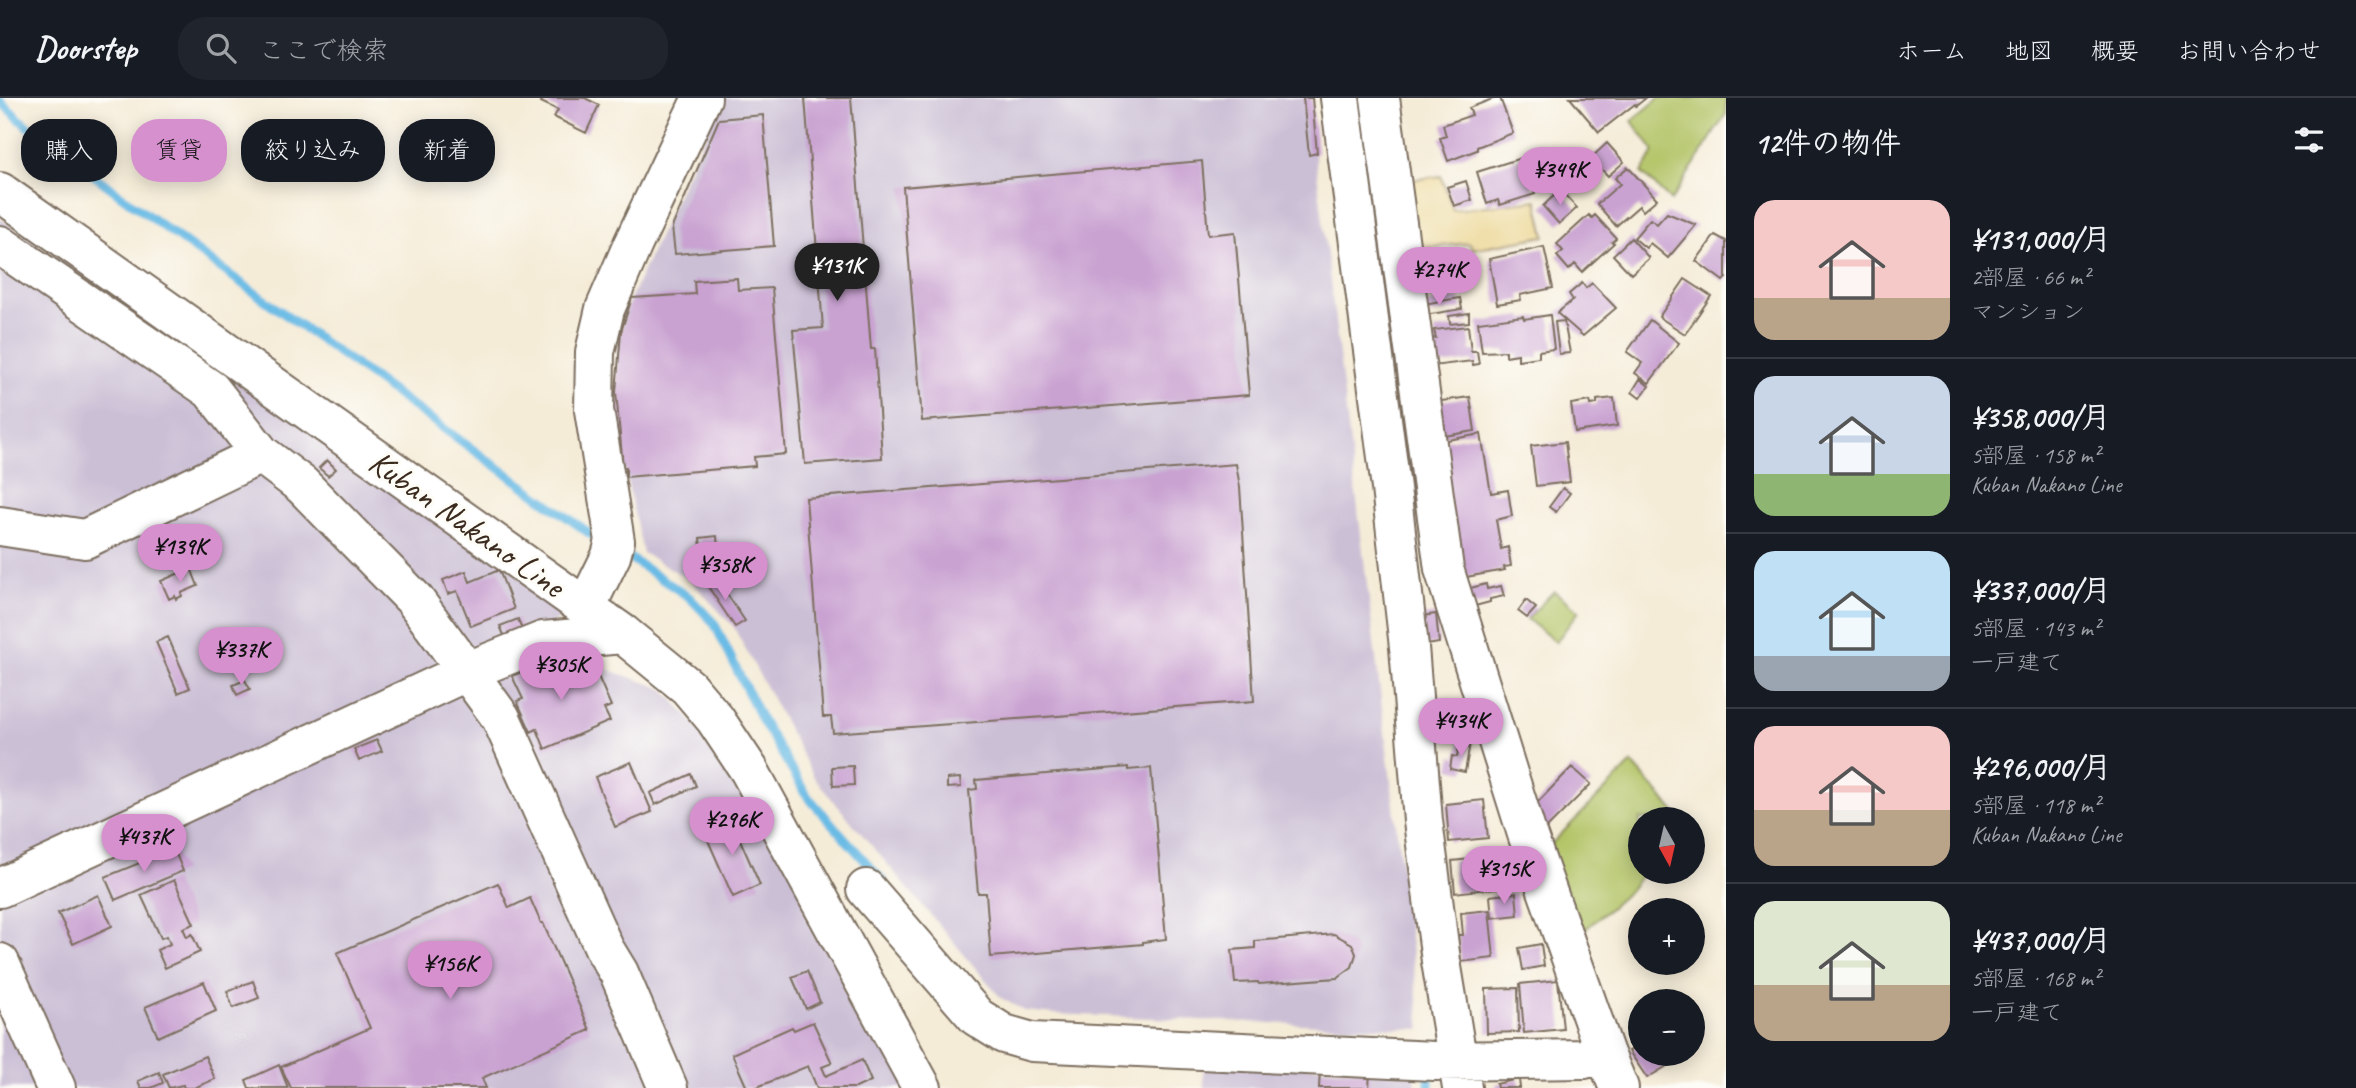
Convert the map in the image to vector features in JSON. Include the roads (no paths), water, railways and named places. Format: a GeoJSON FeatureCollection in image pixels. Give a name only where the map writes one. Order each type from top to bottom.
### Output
{"type":"FeatureCollection","features":[{"type":"Feature","properties":{"kind":"street"},"geometry":{"type":"LineString","coordinates":[[586,607],[613,549],[594,410],[595,352],[606,309],[628,255],[702,98]]}},
{"type":"Feature","properties":{"kind":"street"},"geometry":{"type":"LineString","coordinates":[[1340,98],[1391,488],[1409,647],[1423,821],[1459,1074]]}},
{"type":"Feature","properties":{"kind":"street"},"geometry":{"type":"LineString","coordinates":[[866,889],[977,1017],[1004,1034],[1032,1042],[1434,1061],[1459,1074],[1602,1064],[1444,569],[1380,100]]}},
{"type":"Feature","properties":{"kind":"street","name":"Kuban Nakano Line"},"geometry":{"type":"LineString","coordinates":[[0,192],[586,607],[688,687],[715,719],[749,770],[922,1088]]}},
{"type":"Feature","properties":{"kind":"street"},"geometry":{"type":"LineString","coordinates":[[0,245],[211,390],[261,454],[302,485],[414,598],[501,718],[605,950],[619,973],[668,1088]]}},
{"type":"Feature","properties":{"kind":"street"},"geometry":{"type":"LineString","coordinates":[[0,526],[85,539],[261,454]]}},
{"type":"Feature","properties":{"kind":"street"},"geometry":{"type":"LineString","coordinates":[[0,888],[468,671],[543,641],[623,634]]}},
{"type":"Feature","properties":{"kind":"street"},"geometry":{"type":"LineString","coordinates":[[0,963],[56,1088]]}},
{"type":"Feature","properties":{"kind":"waterway"},"geometry":{"type":"LineString","coordinates":[[0,101],[28,127],[187,244],[603,543]]}},
{"type":"Feature","properties":{"kind":"waterway"},"geometry":{"type":"LineString","coordinates":[[622,553],[689,597],[714,623],[760,717],[808,797],[883,881]]}},
{"type":"Feature","properties":{"kind":"waterway"},"geometry":{"type":"LineString","coordinates":[[1429,1071],[1429,1088]]}}]}
